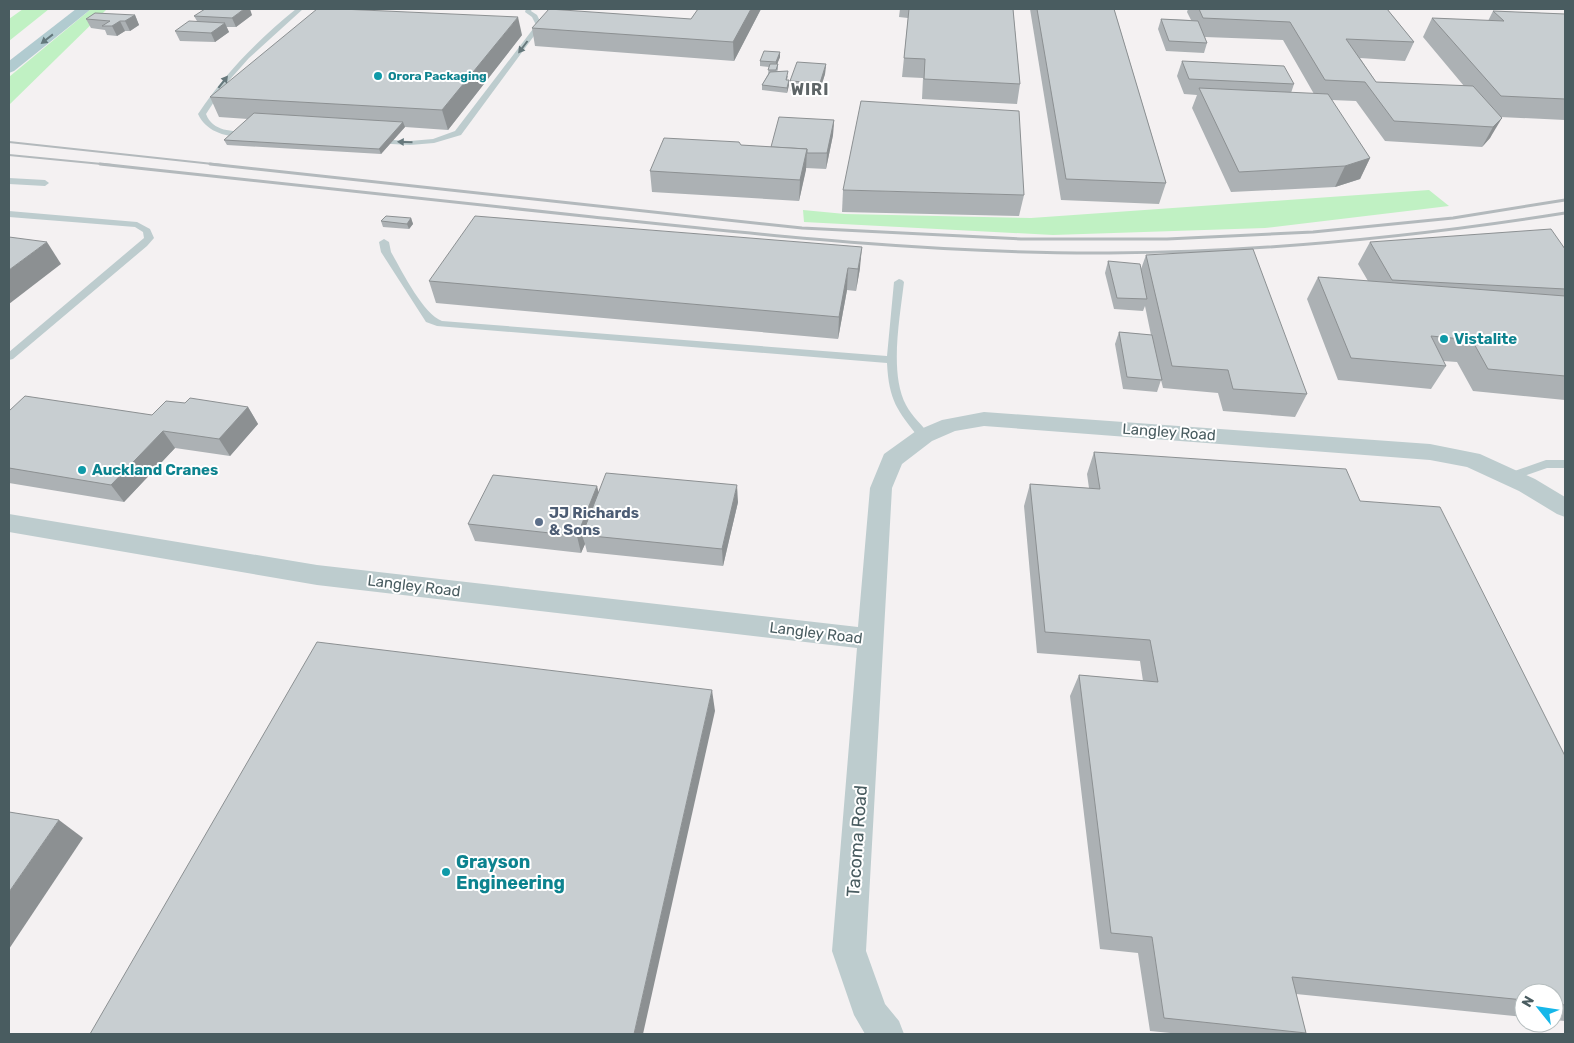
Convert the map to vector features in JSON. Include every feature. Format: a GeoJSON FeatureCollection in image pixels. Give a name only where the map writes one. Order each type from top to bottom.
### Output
{"type":"FeatureCollection","features":[{"type":"Feature","properties":{"kind":"main road"},"geometry":{"type":"LineString","coordinates":[[9,68],[84,9]]}},
{"type":"Feature","properties":{"kind":"main road"},"geometry":{"type":"LineString","coordinates":[[9,52],[56,13]]}},
{"type":"Feature","properties":{"kind":"street","name":"Langley Road"},"geometry":{"type":"LineString","coordinates":[[9,523],[317,575],[871,639],[881,488],[892,460],[924,436],[950,425],[984,418],[1430,452],[1472,460],[1527,485],[1565,508]]}},
{"type":"Feature","properties":{"kind":"street","name":"Tacoma Road"},"geometry":{"type":"LineString","coordinates":[[871,639],[850,951],[872,1015],[886,1034]]}},
{"type":"Feature","properties":{"kind":"lane"},"geometry":{"type":"LineString","coordinates":[[255,134],[227,133],[210,127],[204,121],[202,114],[214,93],[248,54],[300,9]]}},
{"type":"Feature","properties":{"kind":"lane"},"geometry":{"type":"LineString","coordinates":[[365,140],[410,143],[426,142],[450,137],[458,133],[539,25],[535,16],[528,12],[529,9]]}},
{"type":"Feature","properties":{"kind":"lane"},"geometry":{"type":"LineString","coordinates":[[9,181],[46,184]]}},
{"type":"Feature","properties":{"kind":"lane"},"geometry":{"type":"LineString","coordinates":[[9,214],[137,225],[147,231],[148,238],[144,244],[9,357]]}},
{"type":"Feature","properties":{"kind":"lane"},"geometry":{"type":"LineString","coordinates":[[384,242],[386,252],[421,308],[430,320],[441,324],[892,360]]}},
{"type":"Feature","properties":{"kind":"lane"},"geometry":{"type":"LineString","coordinates":[[899,282],[892,360],[895,392],[900,405],[924,436]]}},
{"type":"Feature","properties":{"kind":"lane"},"geometry":{"type":"LineString","coordinates":[[1510,477],[1546,464],[1565,464]]}},
{"type":"Feature","properties":{"kind":"green space"},"geometry":{"type":"Polygon","coordinates":[[[23,9],[49,9],[9,41],[9,19],[23,9]]]}},
{"type":"Feature","properties":{"kind":"green space"},"geometry":{"type":"Polygon","coordinates":[[[91,9],[107,9],[9,105],[9,77],[91,9]]]}},
{"type":"Feature","properties":{"kind":"green space"},"geometry":{"type":"Polygon","coordinates":[[[1429,190],[1449,206],[1265,228],[1053,235],[804,222],[803,210],[845,214],[1031,218],[1429,190]]]}},
{"type":"Feature","properties":{"kind":"building"},"geometry":{"type":"Polygon","coordinates":[[[205,9],[244,9],[232,18],[194,16],[205,9]]]}},
{"type":"Feature","properties":{"kind":"building","name":"Orora Packaging"},"geometry":{"type":"Polygon","coordinates":[[[317,9],[518,17],[442,110],[210,97],[317,9]]]}},
{"type":"Feature","properties":{"kind":"building"},"geometry":{"type":"Polygon","coordinates":[[[549,9],[691,19],[698,9],[751,9],[733,42],[532,28],[549,9]]]}},
{"type":"Feature","properties":{"kind":"building"},"geometry":{"type":"Polygon","coordinates":[[[909,9],[1013,9],[1020,84],[924,79],[925,59],[904,58],[909,9]]]}},
{"type":"Feature","properties":{"kind":"building"},"geometry":{"type":"Polygon","coordinates":[[[1037,9],[1114,9],[1166,183],[1066,179],[1037,9]]]}},
{"type":"Feature","properties":{"kind":"building"},"geometry":{"type":"Polygon","coordinates":[[[1199,9],[1387,9],[1414,42],[1346,39],[1376,82],[1473,86],[1502,118],[1493,127],[1394,121],[1365,82],[1325,80],[1290,22],[1203,18],[1199,9]]]}},
{"type":"Feature","properties":{"kind":"building"},"geometry":{"type":"Polygon","coordinates":[[[1493,11],[1565,14],[1565,99],[1501,96],[1432,18],[1504,21],[1493,11]]]}},
{"type":"Feature","properties":{"kind":"building"},"geometry":{"type":"Polygon","coordinates":[[[95,13],[135,15],[112,26],[102,26],[110,21],[86,19],[95,13]]]}},
{"type":"Feature","properties":{"kind":"building"},"geometry":{"type":"Polygon","coordinates":[[[1161,19],[1198,21],[1207,43],[1169,41],[1161,19]]]}},
{"type":"Feature","properties":{"kind":"building"},"geometry":{"type":"Polygon","coordinates":[[[189,21],[225,23],[211,33],[175,31],[189,21]]]}},
{"type":"Feature","properties":{"kind":"building"},"geometry":{"type":"Polygon","coordinates":[[[764,51],[780,52],[776,62],[760,61],[764,51]]]}},
{"type":"Feature","properties":{"kind":"building"},"geometry":{"type":"Polygon","coordinates":[[[1182,61],[1284,66],[1294,84],[1189,79],[1182,61]]]}},
{"type":"Feature","properties":{"kind":"building"},"geometry":{"type":"Polygon","coordinates":[[[797,62],[826,64],[820,83],[790,81],[797,62]]]}},
{"type":"Feature","properties":{"kind":"building"},"geometry":{"type":"Polygon","coordinates":[[[770,64],[778,64],[776,70],[768,70],[770,64]]]}},
{"type":"Feature","properties":{"kind":"building"},"geometry":{"type":"Polygon","coordinates":[[[788,71],[786,80],[789,80],[787,88],[762,85],[770,72],[788,71]]]}},
{"type":"Feature","properties":{"kind":"building"},"geometry":{"type":"Polygon","coordinates":[[[1199,88],[1328,94],[1370,158],[1345,166],[1239,172],[1199,88]]]}},
{"type":"Feature","properties":{"kind":"building"},"geometry":{"type":"Polygon","coordinates":[[[861,101],[1019,111],[1024,195],[843,190],[861,101]]]}},
{"type":"Feature","properties":{"kind":"building"},"geometry":{"type":"Polygon","coordinates":[[[254,113],[403,122],[379,149],[224,140],[254,113]]]}},
{"type":"Feature","properties":{"kind":"building"},"geometry":{"type":"Polygon","coordinates":[[[779,117],[834,120],[827,153],[807,153],[807,149],[771,147],[779,117]]]}},
{"type":"Feature","properties":{"kind":"building"},"geometry":{"type":"Polygon","coordinates":[[[664,138],[739,142],[741,145],[807,149],[800,180],[650,171],[664,138]]]}},
{"type":"Feature","properties":{"kind":"building"},"geometry":{"type":"Polygon","coordinates":[[[386,216],[411,218],[407,224],[381,221],[386,216]]]}},
{"type":"Feature","properties":{"kind":"building"},"geometry":{"type":"Polygon","coordinates":[[[475,216],[862,247],[858,269],[848,268],[839,317],[429,281],[475,216]]]}},
{"type":"Feature","properties":{"kind":"building"},"geometry":{"type":"Polygon","coordinates":[[[1551,229],[1565,249],[1565,289],[1392,280],[1370,242],[1551,229]]]}},
{"type":"Feature","properties":{"kind":"building"},"geometry":{"type":"Polygon","coordinates":[[[9,237],[47,242],[9,270],[9,237]]]}},
{"type":"Feature","properties":{"kind":"building"},"geometry":{"type":"Polygon","coordinates":[[[1253,249],[1307,394],[1233,389],[1228,370],[1172,366],[1146,255],[1253,249]]]}},
{"type":"Feature","properties":{"kind":"building"},"geometry":{"type":"Polygon","coordinates":[[[1108,261],[1140,264],[1147,299],[1117,298],[1108,261]]]}},
{"type":"Feature","properties":{"kind":"building","name":"Vistalite"},"geometry":{"type":"Polygon","coordinates":[[[1318,277],[1565,296],[1565,376],[1488,369],[1472,340],[1431,336],[1446,366],[1351,358],[1318,277]]]}},
{"type":"Feature","properties":{"kind":"building"},"geometry":{"type":"Polygon","coordinates":[[[1119,332],[1152,335],[1162,380],[1127,377],[1119,332]]]}},
{"type":"Feature","properties":{"kind":"building","name":"Auckland Cranes"},"geometry":{"type":"Polygon","coordinates":[[[25,396],[152,415],[166,401],[185,403],[190,398],[248,407],[219,439],[163,431],[111,485],[9,468],[9,411],[25,396]]]}},
{"type":"Feature","properties":{"kind":"building"},"geometry":{"type":"Polygon","coordinates":[[[1094,452],[1346,469],[1360,501],[1440,507],[1565,756],[1565,1005],[1564,983],[1514,983],[1514,999],[1292,977],[1306,1033],[1164,1018],[1152,937],[1111,933],[1079,675],[1158,682],[1150,640],[1045,632],[1030,484],[1100,489],[1094,452]]]}},
{"type":"Feature","properties":{"kind":"building"},"geometry":{"type":"Polygon","coordinates":[[[606,473],[737,485],[722,549],[582,535],[606,473]]]}},
{"type":"Feature","properties":{"kind":"building"},"geometry":{"type":"Polygon","coordinates":[[[493,475],[597,486],[577,536],[468,524],[493,475]]]}},
{"type":"Feature","properties":{"kind":"building","name":"Grayson Engineering"},"geometry":{"type":"Polygon","coordinates":[[[317,642],[712,690],[634,1034],[90,1034],[317,642]]]}},
{"type":"Feature","properties":{"kind":"building"},"geometry":{"type":"Polygon","coordinates":[[[9,812],[59,820],[9,892],[9,812]]]}},
{"type":"Feature","properties":{"kind":"railway"},"geometry":{"type":"LineString","coordinates":[[9,142],[222,165]]}},
{"type":"Feature","properties":{"kind":"railway"},"geometry":{"type":"LineString","coordinates":[[9,155],[112,165]]}},
{"type":"Feature","properties":{"kind":"railway"},"geometry":{"type":"LineString","coordinates":[[100,164],[721,230],[850,242],[979,250],[1109,253],[1224,250],[1395,236],[1565,213]]}},
{"type":"Feature","properties":{"kind":"railway"},"geometry":{"type":"LineString","coordinates":[[210,164],[802,228],[1021,239],[1167,239],[1313,232],[1453,218],[1565,200]]}},
{"type":"Feature","properties":{"kind":"place","name":"Orora Packaging"},"geometry":{"type":"Point","coordinates":[378,76]}},
{"type":"Feature","properties":{"kind":"place","name":"Vistalite"},"geometry":{"type":"Point","coordinates":[1444,339]}},
{"type":"Feature","properties":{"kind":"place","name":"Auckland Cranes"},"geometry":{"type":"Point","coordinates":[82,470]}},
{"type":"Feature","properties":{"kind":"place","name":"JJ Richards & Sons"},"geometry":{"type":"Point","coordinates":[539,522]}},
{"type":"Feature","properties":{"kind":"place","name":"Grayson Engineering"},"geometry":{"type":"Point","coordinates":[446,872]}},
{"type":"Feature","properties":{"kind":"district","name":"WIRI"},"geometry":{"type":"Point","coordinates":[810,89]}}]}
